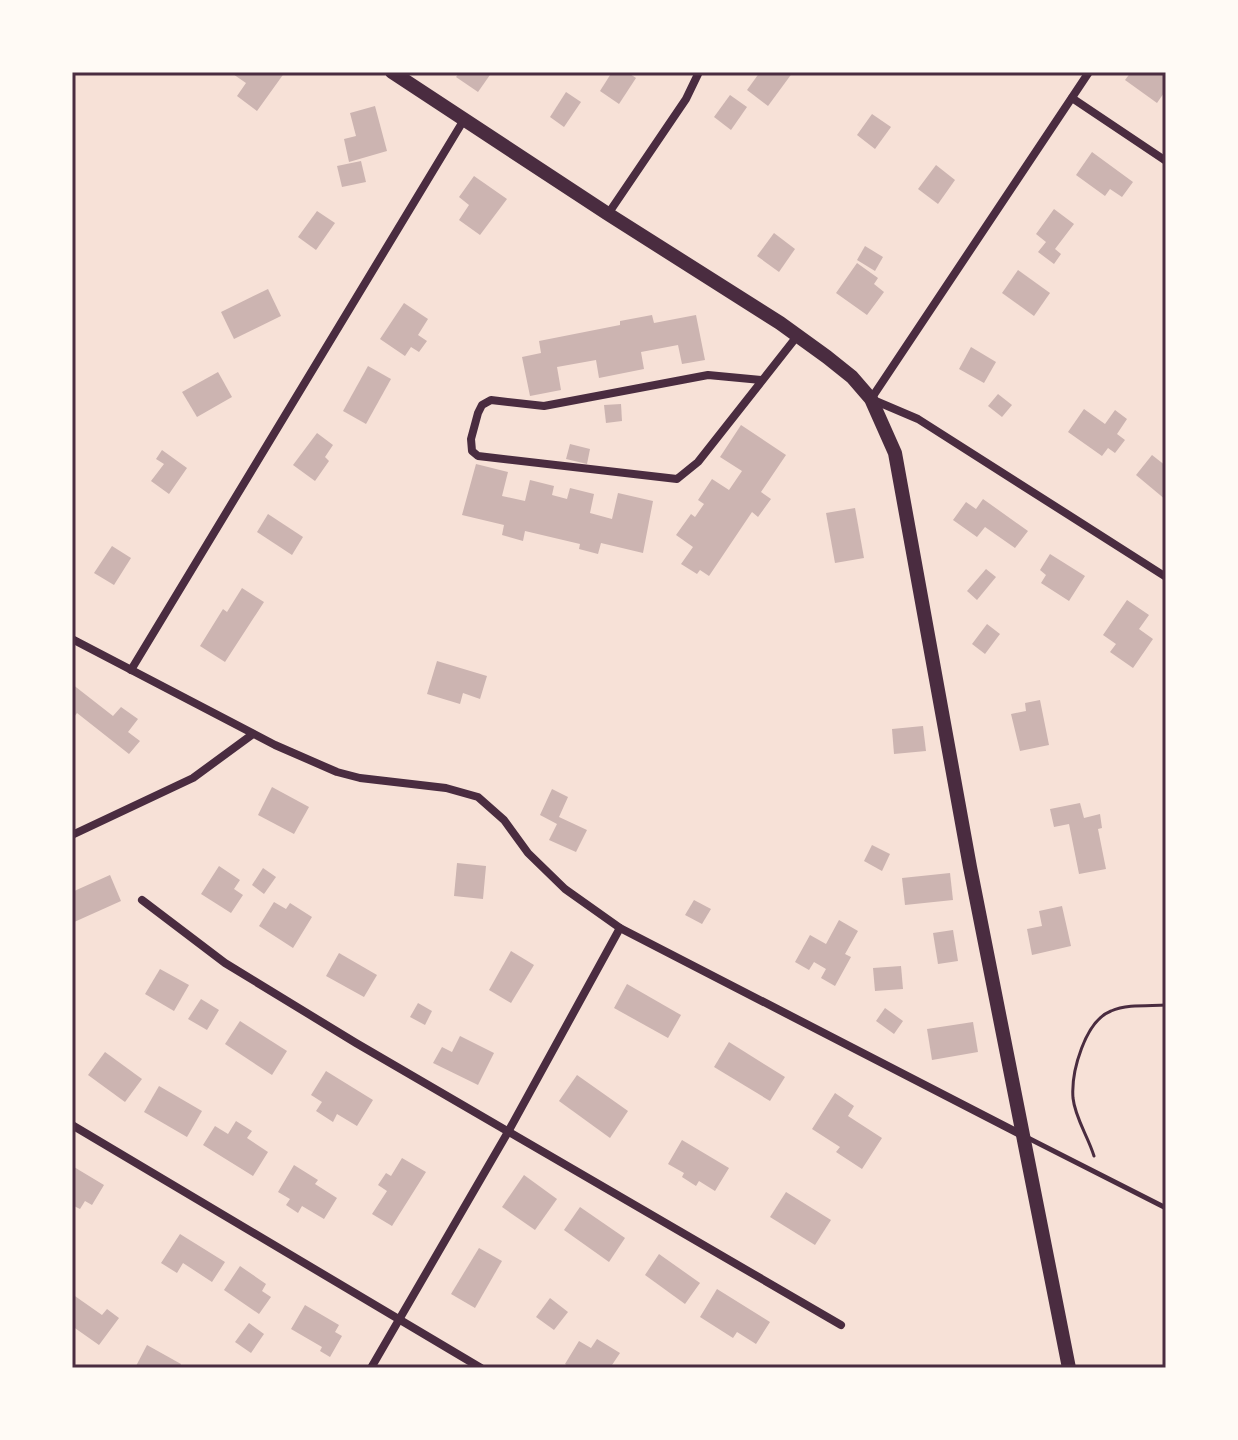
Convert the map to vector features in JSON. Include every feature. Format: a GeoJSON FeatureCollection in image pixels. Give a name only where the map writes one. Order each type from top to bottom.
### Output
{"type":"FeatureCollection","features":[{"type":"Feature","properties":{"kind":"main road"},"geometry":{"type":"LineString","coordinates":[[392,72],[798,335],[852,377],[871,399],[895,453],[970,867],[1069,1368]]}},
{"type":"Feature","properties":{"kind":"street"},"geometry":{"type":"LineString","coordinates":[[608,214],[686,99],[699,72]]}},
{"type":"Feature","properties":{"kind":"street"},"geometry":{"type":"LineString","coordinates":[[1089,72],[871,399],[918,419],[1166,577]]}},
{"type":"Feature","properties":{"kind":"street"},"geometry":{"type":"LineString","coordinates":[[1072,98],[1166,161]]}},
{"type":"Feature","properties":{"kind":"street"},"geometry":{"type":"LineString","coordinates":[[131,670],[465,118]]}},
{"type":"Feature","properties":{"kind":"street"},"geometry":{"type":"LineString","coordinates":[[761,380],[708,375],[544,406],[491,400],[482,405],[478,413],[471,439],[472,451],[478,456],[677,479],[698,462],[798,335]]}},
{"type":"Feature","properties":{"kind":"street"},"geometry":{"type":"LineString","coordinates":[[72,639],[253,734],[337,772],[360,778],[446,788],[478,797],[504,820],[528,853],[565,889],[620,928],[1025,1136]]}},
{"type":"Feature","properties":{"kind":"street"},"geometry":{"type":"LineString","coordinates":[[72,835],[193,778],[253,734]]}},
{"type":"Feature","properties":{"kind":"street"},"geometry":{"type":"LineString","coordinates":[[142,900],[225,963],[841,1325]]}},
{"type":"Feature","properties":{"kind":"street"},"geometry":{"type":"LineString","coordinates":[[371,1368],[508,1132],[620,928]]}},
{"type":"Feature","properties":{"kind":"street"},"geometry":{"type":"LineString","coordinates":[[72,1125],[481,1368]]}},
{"type":"Feature","properties":{"kind":"lane"},"geometry":{"type":"LineString","coordinates":[[1025,1136],[1166,1208]]}},
{"type":"Feature","properties":{"kind":"path"},"geometry":{"type":"LineString","coordinates":[[1098,1171],[1073,1097],[1078,1057],[1096,1023],[1110,1011],[1166,1005]]}},
{"type":"Feature","properties":{"kind":"building"},"geometry":{"type":"Polygon","coordinates":[[[230,72],[285,72],[257,111],[237,96],[246,83],[230,72]]]}},
{"type":"Feature","properties":{"kind":"building"},"geometry":{"type":"Polygon","coordinates":[[[460,72],[492,72],[478,92],[456,77],[460,72]]]}},
{"type":"Feature","properties":{"kind":"building"},"geometry":{"type":"Polygon","coordinates":[[[612,72],[627,72],[636,78],[619,104],[600,91],[612,72]]]}},
{"type":"Feature","properties":{"kind":"building"},"geometry":{"type":"Polygon","coordinates":[[[760,72],[793,72],[768,106],[747,90],[760,72]]]}},
{"type":"Feature","properties":{"kind":"building"},"geometry":{"type":"Polygon","coordinates":[[[1131,72],[1166,72],[1166,90],[1157,103],[1125,80],[1131,72]]]}},
{"type":"Feature","properties":{"kind":"building"},"geometry":{"type":"Polygon","coordinates":[[[566,92],[581,102],[564,127],[550,117],[566,92]]]}},
{"type":"Feature","properties":{"kind":"building"},"geometry":{"type":"Polygon","coordinates":[[[730,95],[747,107],[731,130],[714,117],[730,95]]]}},
{"type":"Feature","properties":{"kind":"building"},"geometry":{"type":"Polygon","coordinates":[[[375,106],[387,151],[349,162],[344,139],[356,136],[350,113],[375,106]]]}},
{"type":"Feature","properties":{"kind":"building"},"geometry":{"type":"Polygon","coordinates":[[[872,114],[891,127],[875,149],[857,135],[872,114]]]}},
{"type":"Feature","properties":{"kind":"building"},"geometry":{"type":"Polygon","coordinates":[[[1092,152],[1133,182],[1122,197],[1110,189],[1105,196],[1076,175],[1092,152]]]}},
{"type":"Feature","properties":{"kind":"building"},"geometry":{"type":"Polygon","coordinates":[[[361,161],[366,182],[342,187],[337,166],[361,161]]]}},
{"type":"Feature","properties":{"kind":"building"},"geometry":{"type":"Polygon","coordinates":[[[936,165],[955,180],[938,204],[918,189],[936,165]]]}},
{"type":"Feature","properties":{"kind":"building"},"geometry":{"type":"Polygon","coordinates":[[[474,176],[507,199],[480,235],[459,220],[469,205],[459,197],[474,176]]]}},
{"type":"Feature","properties":{"kind":"building"},"geometry":{"type":"Polygon","coordinates":[[[1054,209],[1074,224],[1055,249],[1061,254],[1054,264],[1038,252],[1046,242],[1036,234],[1054,209]]]}},
{"type":"Feature","properties":{"kind":"building"},"geometry":{"type":"Polygon","coordinates":[[[317,211],[335,223],[316,250],[298,237],[317,211]]]}},
{"type":"Feature","properties":{"kind":"building"},"geometry":{"type":"Polygon","coordinates":[[[774,233],[795,249],[779,272],[757,256],[774,233]]]}},
{"type":"Feature","properties":{"kind":"building"},"geometry":{"type":"Polygon","coordinates":[[[865,246],[883,257],[875,271],[857,260],[865,246]]]}},
{"type":"Feature","properties":{"kind":"building"},"geometry":{"type":"Polygon","coordinates":[[[857,263],[878,278],[874,284],[884,292],[867,315],[836,293],[857,263]]]}},
{"type":"Feature","properties":{"kind":"building"},"geometry":{"type":"Polygon","coordinates":[[[1018,270],[1050,293],[1034,316],[1002,293],[1018,270]]]}},
{"type":"Feature","properties":{"kind":"building"},"geometry":{"type":"Polygon","coordinates":[[[268,289],[281,316],[234,339],[221,312],[268,289]]]}},
{"type":"Feature","properties":{"kind":"building"},"geometry":{"type":"Polygon","coordinates":[[[404,303],[428,319],[418,335],[427,341],[419,352],[411,347],[405,356],[380,339],[404,303]]]}},
{"type":"Feature","properties":{"kind":"building"},"geometry":{"type":"Polygon","coordinates":[[[652,315],[654,323],[696,315],[705,360],[682,364],[678,345],[641,352],[644,369],[599,378],[596,360],[557,367],[561,390],[530,396],[522,357],[541,353],[539,341],[620,325],[620,321],[652,315]]]}},
{"type":"Feature","properties":{"kind":"building"},"geometry":{"type":"Polygon","coordinates":[[[971,347],[996,362],[984,383],[959,369],[971,347]]]}},
{"type":"Feature","properties":{"kind":"building"},"geometry":{"type":"Polygon","coordinates":[[[368,366],[391,379],[366,424],[343,411],[368,366]]]}},
{"type":"Feature","properties":{"kind":"building"},"geometry":{"type":"Polygon","coordinates":[[[218,372],[232,397],[197,417],[182,392],[218,372]]]}},
{"type":"Feature","properties":{"kind":"building"},"geometry":{"type":"Polygon","coordinates":[[[998,394],[1012,405],[1002,417],[988,406],[998,394]]]}},
{"type":"Feature","properties":{"kind":"building"},"geometry":{"type":"Polygon","coordinates":[[[621,404],[622,421],[606,423],[604,405],[621,404]]]}},
{"type":"Feature","properties":{"kind":"building"},"geometry":{"type":"Polygon","coordinates":[[[1084,409],[1105,424],[1115,410],[1127,419],[1117,434],[1125,440],[1115,453],[1108,448],[1102,456],[1068,432],[1084,409]]]}},
{"type":"Feature","properties":{"kind":"building"},"geometry":{"type":"Polygon","coordinates":[[[741,425],[786,455],[761,492],[771,499],[758,517],[752,512],[709,576],[700,570],[697,574],[681,564],[693,547],[676,535],[691,514],[695,517],[704,504],[698,500],[712,479],[729,490],[742,471],[720,457],[741,425]]]}},
{"type":"Feature","properties":{"kind":"building"},"geometry":{"type":"Polygon","coordinates":[[[317,433],[333,445],[325,457],[329,461],[315,481],[293,465],[317,433]]]}},
{"type":"Feature","properties":{"kind":"building"},"geometry":{"type":"Polygon","coordinates":[[[570,444],[590,449],[587,464],[566,459],[570,444]]]}},
{"type":"Feature","properties":{"kind":"building"},"geometry":{"type":"Polygon","coordinates":[[[162,450],[187,468],[169,494],[151,481],[164,464],[156,459],[162,450]]]}},
{"type":"Feature","properties":{"kind":"building"},"geometry":{"type":"Polygon","coordinates":[[[1152,455],[1166,466],[1166,500],[1136,475],[1152,455]]]}},
{"type":"Feature","properties":{"kind":"building"},"geometry":{"type":"Polygon","coordinates":[[[476,464],[508,472],[502,496],[525,501],[530,480],[554,486],[552,495],[567,499],[570,488],[594,494],[590,513],[612,519],[618,493],[653,501],[643,553],[601,543],[598,554],[579,549],[580,544],[525,531],[523,541],[502,535],[504,525],[462,515],[476,464]]]}},
{"type":"Feature","properties":{"kind":"building"},"geometry":{"type":"Polygon","coordinates":[[[983,499],[1028,531],[1015,548],[985,527],[977,537],[953,520],[966,502],[976,509],[983,499]]]}},
{"type":"Feature","properties":{"kind":"building"},"geometry":{"type":"Polygon","coordinates":[[[855,508],[864,558],[835,563],[826,513],[855,508]]]}},
{"type":"Feature","properties":{"kind":"building"},"geometry":{"type":"Polygon","coordinates":[[[268,514],[303,537],[292,555],[257,532],[268,514]]]}},
{"type":"Feature","properties":{"kind":"building"},"geometry":{"type":"Polygon","coordinates":[[[112,546],[131,558],[114,585],[94,573],[112,546]]]}},
{"type":"Feature","properties":{"kind":"building"},"geometry":{"type":"Polygon","coordinates":[[[1050,554],[1085,576],[1069,601],[1041,583],[1046,575],[1040,570],[1050,554]]]}},
{"type":"Feature","properties":{"kind":"building"},"geometry":{"type":"Polygon","coordinates":[[[986,569],[996,577],[977,600],[967,591],[986,569]]]}},
{"type":"Feature","properties":{"kind":"building"},"geometry":{"type":"Polygon","coordinates":[[[242,588],[264,602],[225,662],[200,646],[223,609],[227,612],[242,588]]]}},
{"type":"Feature","properties":{"kind":"building"},"geometry":{"type":"Polygon","coordinates":[[[1127,600],[1149,615],[1139,629],[1153,639],[1133,668],[1110,652],[1116,644],[1103,635],[1127,600]]]}},
{"type":"Feature","properties":{"kind":"building"},"geometry":{"type":"Polygon","coordinates":[[[987,624],[1000,634],[985,654],[972,644],[987,624]]]}},
{"type":"Feature","properties":{"kind":"building"},"geometry":{"type":"Polygon","coordinates":[[[437,661],[487,676],[480,699],[463,693],[460,704],[427,694],[437,661]]]}},
{"type":"Feature","properties":{"kind":"building"},"geometry":{"type":"Polygon","coordinates":[[[72,684],[113,716],[121,707],[138,719],[128,732],[140,741],[129,754],[77,713],[72,716],[72,684]]]}},
{"type":"Feature","properties":{"kind":"building"},"geometry":{"type":"Polygon","coordinates":[[[1040,700],[1049,745],[1020,751],[1011,714],[1026,711],[1025,703],[1040,700]]]}},
{"type":"Feature","properties":{"kind":"building"},"geometry":{"type":"Polygon","coordinates":[[[923,726],[926,751],[894,754],[892,729],[923,726]]]}},
{"type":"Feature","properties":{"kind":"building"},"geometry":{"type":"Polygon","coordinates":[[[272,787],[309,807],[294,834],[258,815],[272,787]]]}},
{"type":"Feature","properties":{"kind":"building"},"geometry":{"type":"Polygon","coordinates":[[[552,789],[568,797],[559,817],[587,830],[576,852],[549,840],[557,824],[540,815],[552,789]]]}},
{"type":"Feature","properties":{"kind":"building"},"geometry":{"type":"Polygon","coordinates":[[[1080,803],[1084,818],[1100,814],[1102,828],[1098,829],[1106,869],[1079,874],[1069,824],[1054,827],[1050,809],[1080,803]]]}},
{"type":"Feature","properties":{"kind":"building"},"geometry":{"type":"Polygon","coordinates":[[[872,845],[890,854],[882,871],[864,861],[872,845]]]}},
{"type":"Feature","properties":{"kind":"building"},"geometry":{"type":"Polygon","coordinates":[[[457,863],[486,866],[483,899],[454,896],[457,863]]]}},
{"type":"Feature","properties":{"kind":"building"},"geometry":{"type":"Polygon","coordinates":[[[219,866],[240,880],[234,889],[243,895],[231,913],[201,894],[219,866]]]}},
{"type":"Feature","properties":{"kind":"building"},"geometry":{"type":"Polygon","coordinates":[[[263,868],[276,877],[264,894],[252,885],[263,868]]]}},
{"type":"Feature","properties":{"kind":"building"},"geometry":{"type":"Polygon","coordinates":[[[950,873],[953,900],[905,905],[902,878],[950,873]]]}},
{"type":"Feature","properties":{"kind":"building"},"geometry":{"type":"Polygon","coordinates":[[[110,875],[121,901],[72,923],[72,892],[110,875]]]}},
{"type":"Feature","properties":{"kind":"building"},"geometry":{"type":"Polygon","coordinates":[[[694,900],[711,909],[702,924],[685,915],[694,900]]]}},
{"type":"Feature","properties":{"kind":"building"},"geometry":{"type":"Polygon","coordinates":[[[274,902],[286,909],[290,903],[312,917],[293,948],[259,926],[274,902]]]}},
{"type":"Feature","properties":{"kind":"building"},"geometry":{"type":"Polygon","coordinates":[[[1062,906],[1071,946],[1032,955],[1027,929],[1042,926],[1039,911],[1062,906]]]}},
{"type":"Feature","properties":{"kind":"building"},"geometry":{"type":"Polygon","coordinates":[[[839,920],[858,931],[845,954],[851,957],[835,986],[821,978],[826,969],[814,962],[809,970],[795,962],[810,935],[826,944],[839,920]]]}},
{"type":"Feature","properties":{"kind":"building"},"geometry":{"type":"Polygon","coordinates":[[[953,930],[958,961],[938,964],[933,933],[953,930]]]}},
{"type":"Feature","properties":{"kind":"building"},"geometry":{"type":"Polygon","coordinates":[[[511,951],[534,965],[511,1003],[489,990],[511,951]]]}},
{"type":"Feature","properties":{"kind":"building"},"geometry":{"type":"Polygon","coordinates":[[[339,953],[377,975],[364,997],[326,976],[339,953]]]}},
{"type":"Feature","properties":{"kind":"building"},"geometry":{"type":"Polygon","coordinates":[[[901,966],[903,989],[875,991],[873,968],[901,966]]]}},
{"type":"Feature","properties":{"kind":"building"},"geometry":{"type":"Polygon","coordinates":[[[160,969],[189,985],[174,1011],[145,994],[160,969]]]}},
{"type":"Feature","properties":{"kind":"building"},"geometry":{"type":"Polygon","coordinates":[[[627,984],[681,1015],[668,1038],[614,1008],[627,984]]]}},
{"type":"Feature","properties":{"kind":"building"},"geometry":{"type":"Polygon","coordinates":[[[201,999],[219,1010],[207,1030],[188,1019],[201,999]]]}},
{"type":"Feature","properties":{"kind":"building"},"geometry":{"type":"Polygon","coordinates":[[[418,1003],[432,1011],[425,1025],[410,1017],[418,1003]]]}},
{"type":"Feature","properties":{"kind":"building"},"geometry":{"type":"Polygon","coordinates":[[[885,1008],[903,1021],[894,1034],[876,1021],[885,1008]]]}},
{"type":"Feature","properties":{"kind":"building"},"geometry":{"type":"Polygon","coordinates":[[[240,1021],[287,1051],[272,1075],[225,1044],[240,1021]]]}},
{"type":"Feature","properties":{"kind":"building"},"geometry":{"type":"Polygon","coordinates":[[[973,1022],[978,1052],[932,1060],[927,1029],[973,1022]]]}},
{"type":"Feature","properties":{"kind":"building"},"geometry":{"type":"Polygon","coordinates":[[[460,1036],[494,1053],[478,1085],[433,1063],[442,1047],[452,1052],[460,1036]]]}},
{"type":"Feature","properties":{"kind":"building"},"geometry":{"type":"Polygon","coordinates":[[[729,1042],[785,1077],[770,1101],[714,1067],[729,1042]]]}},
{"type":"Feature","properties":{"kind":"building"},"geometry":{"type":"Polygon","coordinates":[[[105,1052],[142,1079],[125,1102],[88,1075],[105,1052]]]}},
{"type":"Feature","properties":{"kind":"building"},"geometry":{"type":"Polygon","coordinates":[[[326,1071],[373,1100],[357,1126],[337,1114],[333,1122],[316,1111],[322,1102],[311,1095],[326,1071]]]}},
{"type":"Feature","properties":{"kind":"building"},"geometry":{"type":"Polygon","coordinates":[[[577,1075],[628,1111],[610,1138],[559,1101],[577,1075]]]}},
{"type":"Feature","properties":{"kind":"building"},"geometry":{"type":"Polygon","coordinates":[[[159,1086],[202,1111],[187,1137],[144,1112],[159,1086]]]}},
{"type":"Feature","properties":{"kind":"building"},"geometry":{"type":"Polygon","coordinates":[[[835,1093],[854,1106],[848,1116],[882,1138],[862,1169],[836,1152],[840,1147],[812,1129],[835,1093]]]}},
{"type":"Feature","properties":{"kind":"building"},"geometry":{"type":"Polygon","coordinates":[[[236,1121],[252,1131],[247,1138],[268,1152],[253,1176],[203,1145],[215,1126],[228,1134],[236,1121]]]}},
{"type":"Feature","properties":{"kind":"building"},"geometry":{"type":"Polygon","coordinates":[[[682,1140],[729,1168],[715,1191],[699,1181],[696,1186],[682,1177],[684,1173],[668,1164],[682,1140]]]}},
{"type":"Feature","properties":{"kind":"building"},"geometry":{"type":"Polygon","coordinates":[[[402,1158],[426,1172],[392,1226],[372,1214],[387,1191],[378,1185],[386,1173],[391,1176],[402,1158]]]}},
{"type":"Feature","properties":{"kind":"building"},"geometry":{"type":"Polygon","coordinates":[[[294,1165],[318,1180],[315,1184],[337,1198],[324,1219],[302,1206],[298,1213],[286,1205],[290,1199],[278,1192],[294,1165]]]}},
{"type":"Feature","properties":{"kind":"building"},"geometry":{"type":"Polygon","coordinates":[[[74,1167],[104,1185],[92,1205],[85,1201],[80,1209],[72,1205],[74,1167]]]}},
{"type":"Feature","properties":{"kind":"building"},"geometry":{"type":"Polygon","coordinates":[[[524,1175],[557,1199],[535,1230],[502,1207],[524,1175]]]}},
{"type":"Feature","properties":{"kind":"building"},"geometry":{"type":"Polygon","coordinates":[[[786,1192],[831,1220],[815,1245],[770,1217],[786,1192]]]}},
{"type":"Feature","properties":{"kind":"building"},"geometry":{"type":"Polygon","coordinates":[[[580,1207],[625,1238],[609,1262],[564,1230],[580,1207]]]}},
{"type":"Feature","properties":{"kind":"building"},"geometry":{"type":"Polygon","coordinates":[[[180,1234],[225,1262],[212,1282],[183,1263],[177,1273],[161,1263],[180,1234]]]}},
{"type":"Feature","properties":{"kind":"building"},"geometry":{"type":"Polygon","coordinates":[[[479,1248],[502,1261],[475,1308],[451,1294],[479,1248]]]}},
{"type":"Feature","properties":{"kind":"building"},"geometry":{"type":"Polygon","coordinates":[[[659,1254],[700,1283],[685,1304],[645,1275],[659,1254]]]}},
{"type":"Feature","properties":{"kind":"building"},"geometry":{"type":"Polygon","coordinates":[[[240,1266],[266,1284],[262,1291],[271,1297],[259,1314],[224,1290],[240,1266]]]}},
{"type":"Feature","properties":{"kind":"building"},"geometry":{"type":"Polygon","coordinates":[[[717,1289],[770,1322],[756,1344],[737,1332],[733,1338],[700,1317],[717,1289]]]}},
{"type":"Feature","properties":{"kind":"building"},"geometry":{"type":"Polygon","coordinates":[[[72,1294],[102,1315],[107,1309],[119,1318],[99,1345],[72,1326],[72,1294]]]}},
{"type":"Feature","properties":{"kind":"building"},"geometry":{"type":"Polygon","coordinates":[[[550,1298],[568,1312],[554,1330],[536,1317],[550,1298]]]}},
{"type":"Feature","properties":{"kind":"building"},"geometry":{"type":"Polygon","coordinates":[[[305,1305],[339,1325],[335,1332],[342,1336],[330,1357],[320,1351],[322,1347],[291,1329],[305,1305]]]}},
{"type":"Feature","properties":{"kind":"building"},"geometry":{"type":"Polygon","coordinates":[[[249,1323],[264,1334],[251,1353],[235,1342],[249,1323]]]}},
{"type":"Feature","properties":{"kind":"building"},"geometry":{"type":"Polygon","coordinates":[[[597,1339],[620,1353],[610,1368],[571,1368],[565,1364],[579,1341],[591,1348],[597,1339]]]}},
{"type":"Feature","properties":{"kind":"building"},"geometry":{"type":"Polygon","coordinates":[[[147,1345],[181,1364],[179,1368],[135,1368],[147,1345]]]}}]}
